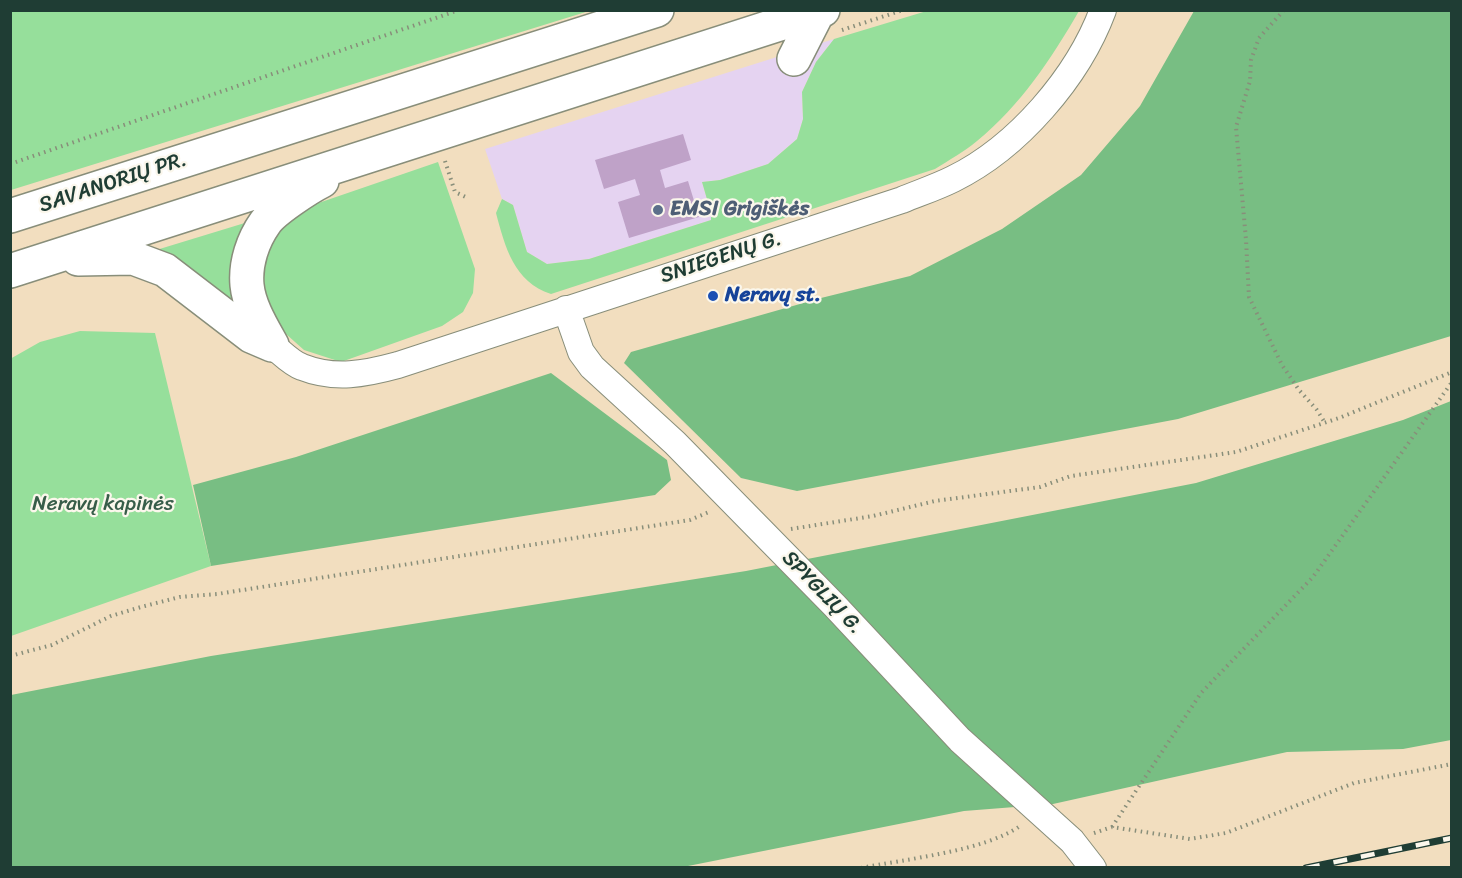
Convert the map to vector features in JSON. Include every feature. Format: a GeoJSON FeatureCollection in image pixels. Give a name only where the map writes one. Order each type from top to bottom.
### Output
{"type":"FeatureCollection","features":[{"type":"Feature","properties":{"kind":"highway","name":"SAVANORIŲ PR."},"geometry":{"type":"LineString","coordinates":[[10,216],[657,10]]}},
{"type":"Feature","properties":{"kind":"highway"},"geometry":{"type":"LineString","coordinates":[[794,59],[821,11]]}},
{"type":"Feature","properties":{"kind":"highway"},"geometry":{"type":"LineString","coordinates":[[10,271],[821,11]]}},
{"type":"Feature","properties":{"kind":"highway"},"geometry":{"type":"LineString","coordinates":[[272,345],[256,316],[247,286],[247,265],[255,241],[266,221],[311,187],[368,155]]}},
{"type":"Feature","properties":{"kind":"highway"},"geometry":{"type":"LineString","coordinates":[[44,260],[133,258],[165,270],[251,336],[272,345]]}},
{"type":"Feature","properties":{"kind":"street","name":"SNIEGENŲ G."},"geometry":{"type":"LineString","coordinates":[[272,345],[300,367],[334,375],[364,374],[398,365],[902,200],[955,178],[1000,149],[1039,112],[1069,75],[1094,36],[1103,10]]}},
{"type":"Feature","properties":{"kind":"street","name":"SPYGLIŲ G."},"geometry":{"type":"LineString","coordinates":[[566,309],[581,352],[592,367],[675,443],[835,606],[960,740],[1072,841],[1093,867]]}},
{"type":"Feature","properties":{"kind":"path"},"geometry":{"type":"LineString","coordinates":[[10,164],[459,10]]}},
{"type":"Feature","properties":{"kind":"path"},"geometry":{"type":"LineString","coordinates":[[1284,10],[1259,38],[1251,60],[1250,81],[1236,127],[1249,297],[1282,365],[1325,423]]}},
{"type":"Feature","properties":{"kind":"path"},"geometry":{"type":"LineString","coordinates":[[764,533],[873,516],[935,501],[1040,487],[1071,476],[1236,452],[1325,423],[1452,372]]}},
{"type":"Feature","properties":{"kind":"path"},"geometry":{"type":"LineString","coordinates":[[1112,827],[1201,693],[1313,577],[1452,382]]}},
{"type":"Feature","properties":{"kind":"path"},"geometry":{"type":"LineString","coordinates":[[10,656],[52,645],[111,616],[180,597],[217,594],[690,520],[711,511],[729,498]]}},
{"type":"Feature","properties":{"kind":"path"},"geometry":{"type":"LineString","coordinates":[[1072,841],[1112,827],[1190,839],[1226,833],[1354,783],[1452,764]]}},
{"type":"Feature","properties":{"kind":"path"},"geometry":{"type":"LineString","coordinates":[[861,867],[966,847],[998,837],[1018,828],[1040,811]]}},
{"type":"Feature","properties":{"kind":"shaded area"},"geometry":{"type":"Polygon","coordinates":[[[834,39],[816,62],[802,92],[803,119],[797,139],[768,164],[720,180],[702,182],[711,220],[589,259],[547,264],[527,252],[513,205],[502,199],[485,149],[834,39]]]}},
{"type":"Feature","properties":{"kind":"green space"},"geometry":{"type":"Polygon","coordinates":[[[11,10],[589,10],[589,11],[11,190],[11,10]]]}},
{"type":"Feature","properties":{"kind":"green space"},"geometry":{"type":"Polygon","coordinates":[[[930,10],[1079,11],[1046,64],[1008,112],[972,145],[935,169],[551,294],[528,281],[513,262],[496,213],[502,199],[513,205],[527,252],[547,264],[589,259],[711,220],[702,182],[720,180],[768,164],[797,139],[803,119],[802,92],[816,62],[834,39],[930,10]]]}},
{"type":"Feature","properties":{"kind":"green space"},"geometry":{"type":"Polygon","coordinates":[[[1194,11],[1451,11],[1451,336],[1178,419],[797,491],[741,478],[624,363],[631,352],[821,298],[910,276],[1002,229],[1081,175],[1140,106],[1194,11]]]}},
{"type":"Feature","properties":{"kind":"green space"},"geometry":{"type":"Polygon","coordinates":[[[438,162],[475,269],[473,293],[463,312],[442,326],[341,362],[304,350],[277,326],[257,292],[271,231],[301,209],[438,162]]]}},
{"type":"Feature","properties":{"kind":"green space"},"geometry":{"type":"Polygon","coordinates":[[[248,222],[241,316],[153,251],[248,222]]]}},
{"type":"Feature","properties":{"kind":"green space","name":"Neravų kapinės"},"geometry":{"type":"Polygon","coordinates":[[[80,331],[155,333],[211,566],[11,636],[10,359],[40,342],[80,331]]]}},
{"type":"Feature","properties":{"kind":"green space"},"geometry":{"type":"Polygon","coordinates":[[[551,373],[667,460],[671,480],[655,495],[211,566],[193,485],[296,457],[551,373]]]}},
{"type":"Feature","properties":{"kind":"green space"},"geometry":{"type":"Polygon","coordinates":[[[1451,401],[1451,740],[1403,749],[1287,752],[1053,804],[964,811],[683,867],[11,868],[11,695],[211,656],[746,571],[1196,483],[1403,420],[1451,401]]]}},
{"type":"Feature","properties":{"kind":"building"},"geometry":{"type":"Polygon","coordinates":[[[683,134],[691,160],[660,170],[665,188],[688,181],[699,217],[629,238],[618,202],[640,195],[635,179],[604,189],[595,160],[683,134]]]}},
{"type":"Feature","properties":{"kind":"railway"},"geometry":{"type":"LineString","coordinates":[[1306,868],[1452,838]]}},
{"type":"Feature","properties":{"kind":"place","name":"EMSI Grigiškės"},"geometry":{"type":"Point","coordinates":[658,210]}},
{"type":"Feature","properties":{"kind":"place","name":"Neravų st."},"geometry":{"type":"Point","coordinates":[713,296]}}]}
